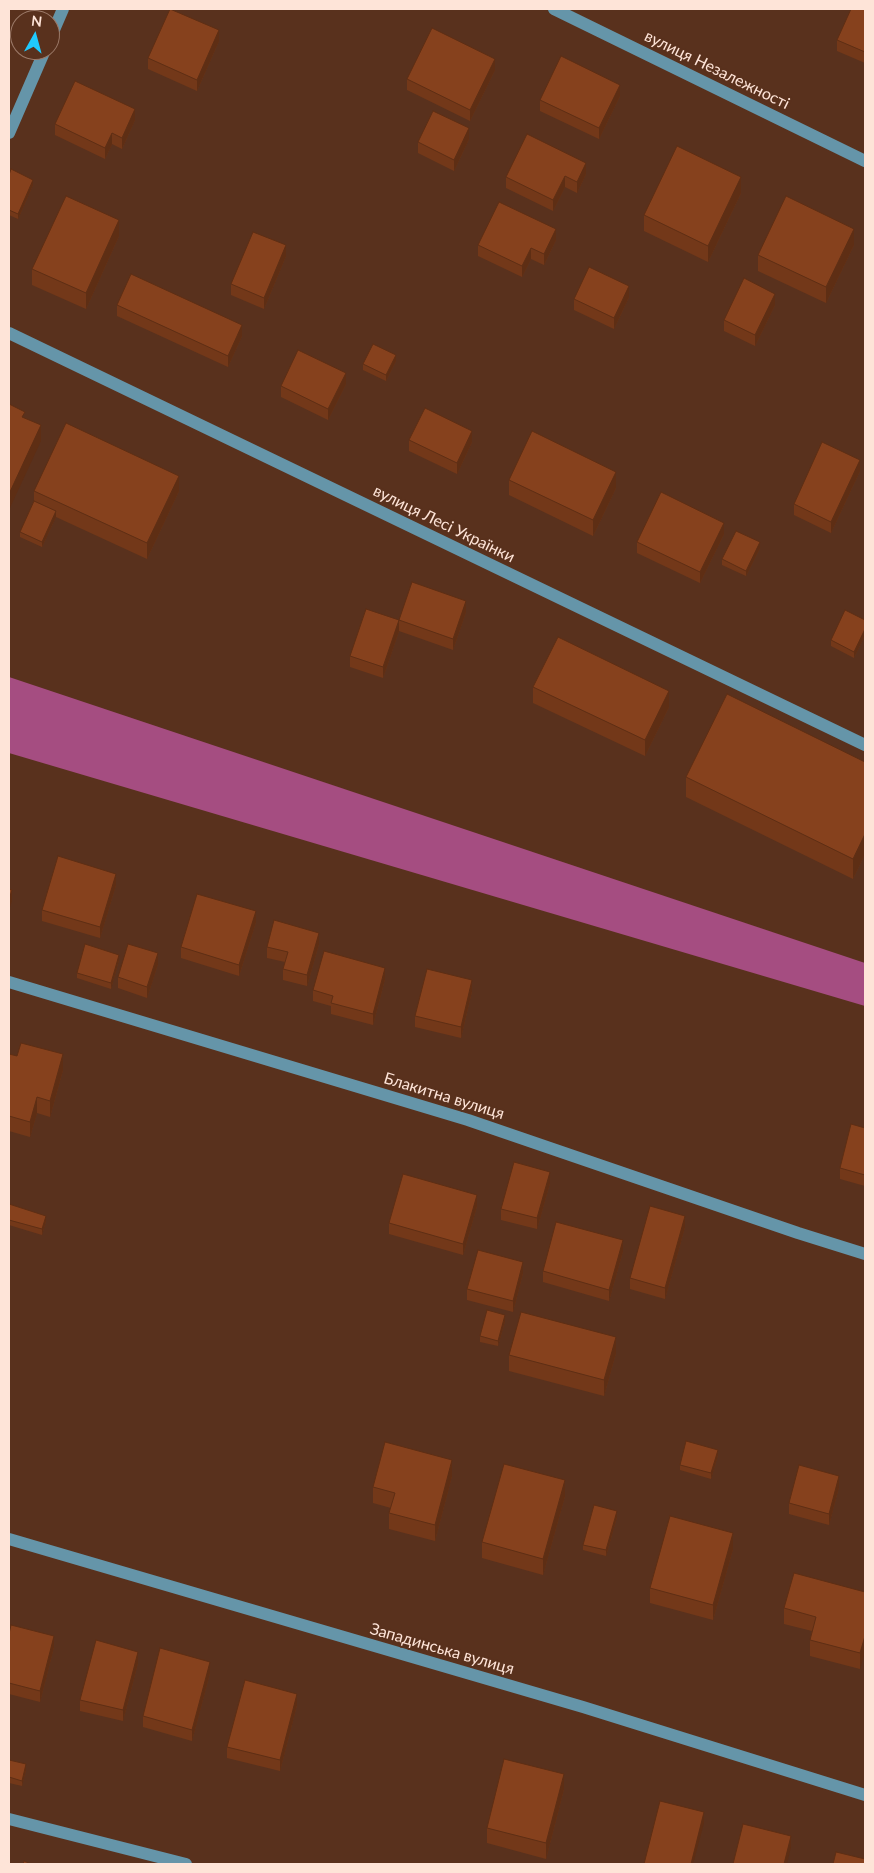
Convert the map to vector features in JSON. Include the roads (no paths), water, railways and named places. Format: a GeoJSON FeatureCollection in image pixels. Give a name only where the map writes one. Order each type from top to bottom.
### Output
{"type":"FeatureCollection","features":[{"type":"Feature","properties":{"kind":"street","name":"вулиця Незалежності"},"geometry":{"type":"LineString","coordinates":[[554,9],[865,161]]}},
{"type":"Feature","properties":{"kind":"street"},"geometry":{"type":"LineString","coordinates":[[9,133],[41,60]]}},
{"type":"Feature","properties":{"kind":"street","name":"вулиця Лесі Українки"},"geometry":{"type":"LineString","coordinates":[[9,333],[865,745]]}},
{"type":"Feature","properties":{"kind":"street","name":"Блакитна вулиця"},"geometry":{"type":"LineString","coordinates":[[9,982],[468,1120],[789,1230],[865,1254]]}},
{"type":"Feature","properties":{"kind":"street","name":"Западинська вулиця"},"geometry":{"type":"LineString","coordinates":[[9,1539],[583,1707],[865,1794]]}},
{"type":"Feature","properties":{"kind":"street"},"geometry":{"type":"LineString","coordinates":[[9,1819],[186,1864]]}}]}
